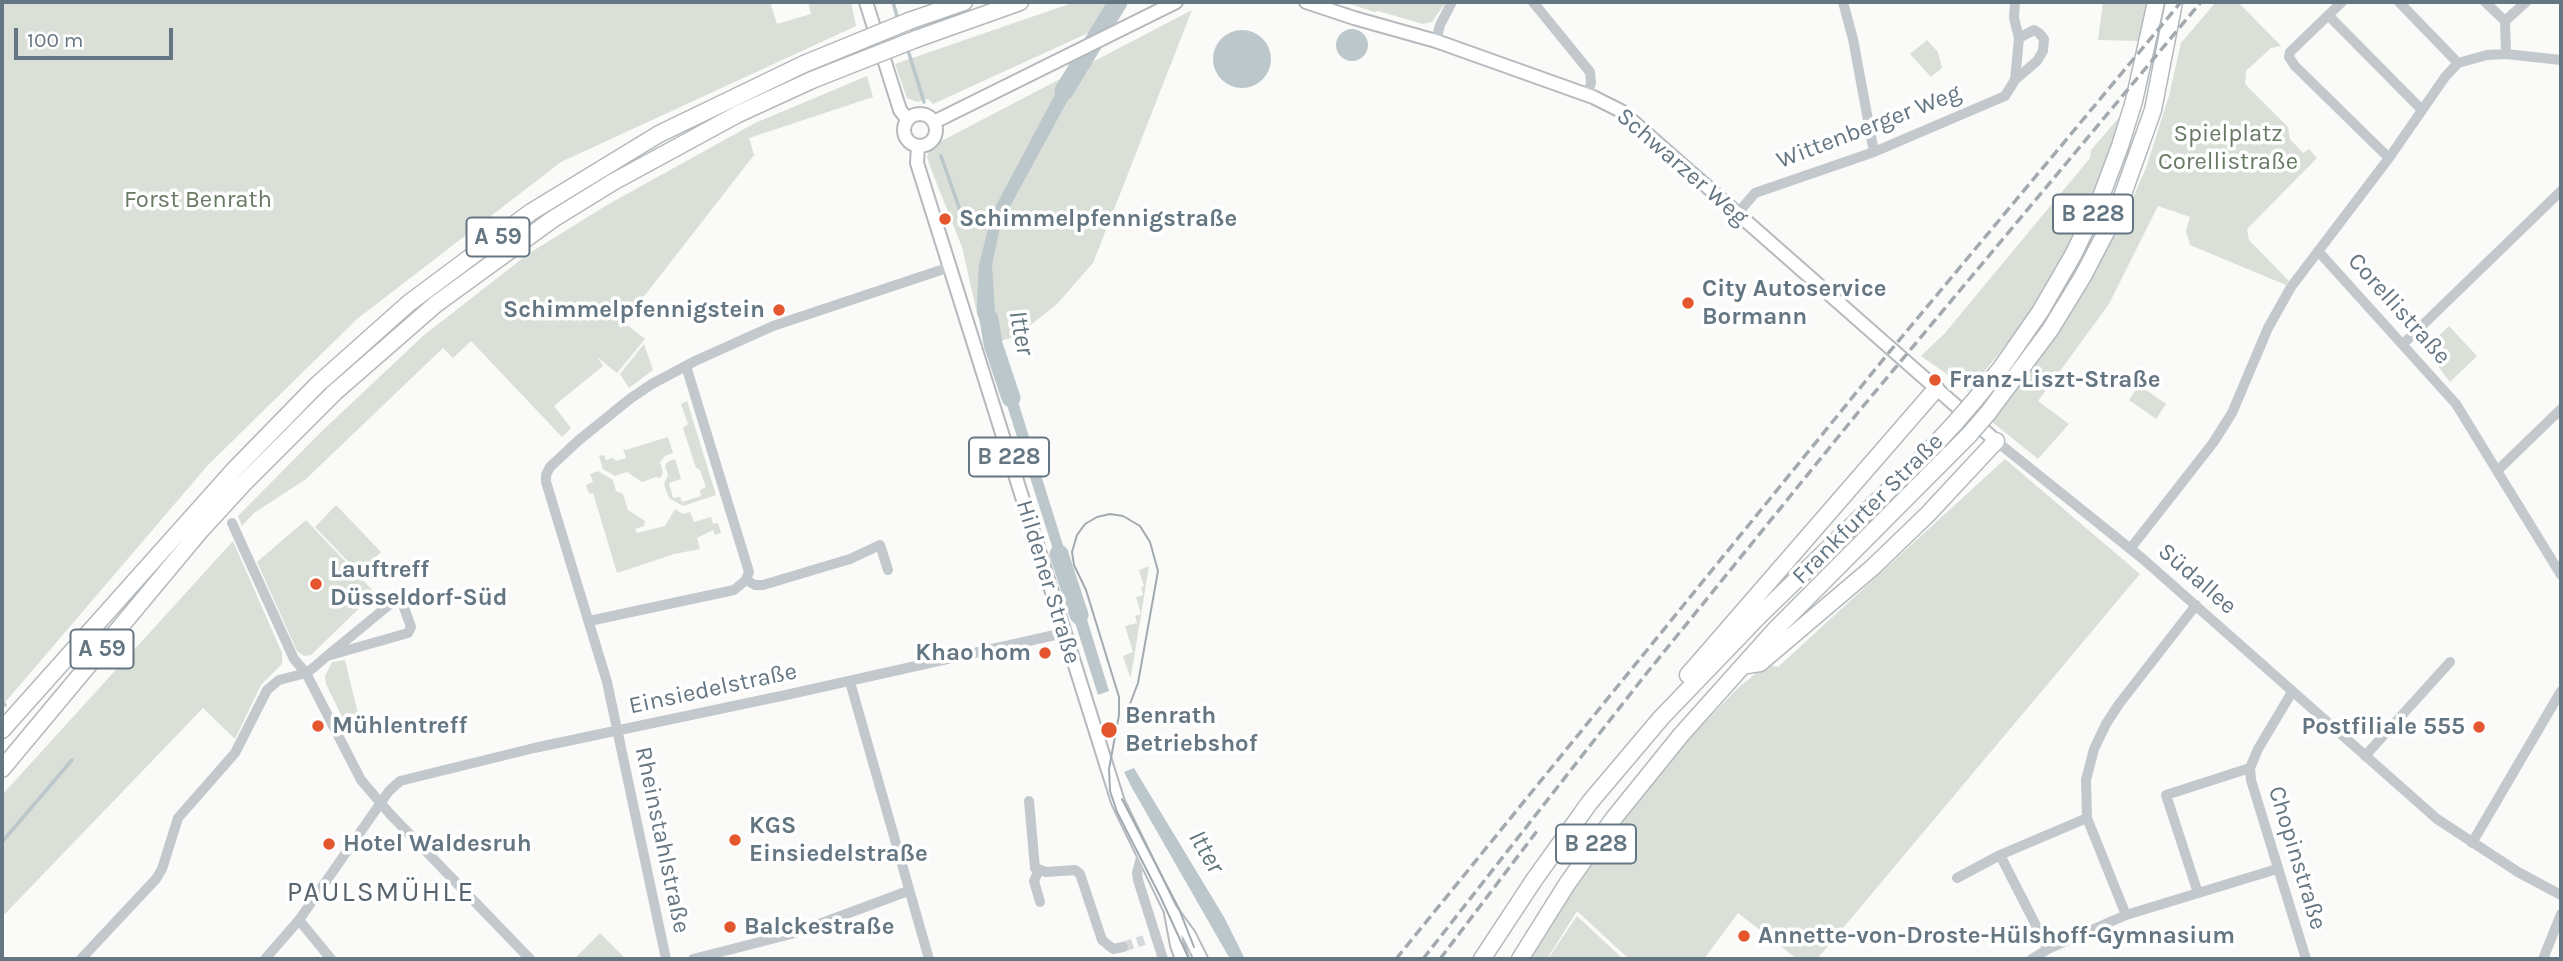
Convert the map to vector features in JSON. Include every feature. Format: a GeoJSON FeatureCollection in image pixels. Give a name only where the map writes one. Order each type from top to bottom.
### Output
{"type":"FeatureCollection","features":[{"type":"Feature","properties":{"kind":"highway","name":"A 59"},"geometry":{"type":"LineString","coordinates":[[2,730],[195,525],[318,384],[409,303],[531,212],[659,134],[804,64],[909,21],[964,2]]}},
{"type":"Feature","properties":{"kind":"highway","name":"A 59"},"geometry":{"type":"LineString","coordinates":[[239,476],[436,304],[553,219],[675,147],[812,80],[1020,2]]}},
{"type":"Feature","properties":{"kind":"highway","name":"Frankfurter Straße"},"geometry":{"type":"LineString","coordinates":[[1482,959],[1590,802],[1681,696],[1760,615],[1928,452],[2001,368],[2040,312],[2073,255],[2099,202],[2134,101],[2156,2]]}},
{"type":"Feature","properties":{"kind":"highway","name":"Frankfurter Straße"},"geometry":{"type":"LineString","coordinates":[[1520,959],[1567,884],[1614,818],[1681,735],[1774,631],[1969,435],[2050,330],[2083,276],[2117,211],[2153,110],[2174,2]]}},
{"type":"Feature","properties":{"kind":"highway"},"geometry":{"type":"LineString","coordinates":[[1681,696],[1689,674],[1936,388]]}},
{"type":"Feature","properties":{"kind":"highway"},"geometry":{"type":"LineString","coordinates":[[1745,666],[1760,663],[1872,568],[1928,514],[1996,440]]}},
{"type":"Feature","properties":{"kind":"highway","name":"A 59"},"geometry":{"type":"LineString","coordinates":[[2,769],[195,525]]}},
{"type":"Feature","properties":{"kind":"main road","name":"Hildener Straße"},"geometry":{"type":"LineString","coordinates":[[866,2],[901,110],[907,119],[903,128],[905,138],[918,146],[917,163],[1118,802],[1170,909],[1189,935],[1201,959]]}},
{"type":"Feature","properties":{"kind":"main road"},"geometry":{"type":"LineString","coordinates":[[934,122],[1176,2]]}},
{"type":"Feature","properties":{"kind":"main road","name":"Schwarzer Weg"},"geometry":{"type":"LineString","coordinates":[[1306,2],[1436,41],[1587,95],[1621,111],[1996,440]]}},
{"type":"Feature","properties":{"kind":"main road"},"geometry":{"type":"LineString","coordinates":[[907,119],[915,114],[924,114],[934,122],[936,132],[932,141],[918,146]]}},
{"type":"Feature","properties":{"kind":"main road","name":"Hildener Straße"},"geometry":{"type":"LineString","coordinates":[[1170,909],[1182,959]]}},
{"type":"Feature","properties":{"kind":"street"},"geometry":{"type":"LineString","coordinates":[[1436,41],[1452,2]]}},
{"type":"Feature","properties":{"kind":"street"},"geometry":{"type":"LineString","coordinates":[[1533,2],[1590,72],[1591,83],[1587,95]]}},
{"type":"Feature","properties":{"kind":"street"},"geometry":{"type":"LineString","coordinates":[[1843,2],[1856,51],[1874,152]]}},
{"type":"Feature","properties":{"kind":"street"},"geometry":{"type":"LineString","coordinates":[[2015,2],[2014,18],[2019,37],[2015,80]]}},
{"type":"Feature","properties":{"kind":"street"},"geometry":{"type":"LineString","coordinates":[[2342,2],[2290,52],[2289,57],[2389,158]]}},
{"type":"Feature","properties":{"kind":"street"},"geometry":{"type":"LineString","coordinates":[[2399,2],[2458,63],[2487,55],[2506,54],[2561,60]]}},
{"type":"Feature","properties":{"kind":"street"},"geometry":{"type":"LineString","coordinates":[[2485,2],[2505,21],[2506,54]]}},
{"type":"Feature","properties":{"kind":"street"},"geometry":{"type":"LineString","coordinates":[[2505,21],[2526,2]]}},
{"type":"Feature","properties":{"kind":"street"},"geometry":{"type":"LineString","coordinates":[[2328,15],[2421,109]]}},
{"type":"Feature","properties":{"kind":"street","name":"Wittenberger Weg"},"geometry":{"type":"LineString","coordinates":[[1737,214],[1755,193],[1874,152],[2005,96],[2015,80],[2037,61],[2043,51],[2044,39],[2034,30],[2019,37]]}},
{"type":"Feature","properties":{"kind":"street","name":"Corellistraße"},"geometry":{"type":"LineString","coordinates":[[2458,63],[2421,109],[2389,158],[2318,251],[2456,404],[2561,575]]}},
{"type":"Feature","properties":{"kind":"street"},"geometry":{"type":"LineString","coordinates":[[2403,344],[2561,191]]}},
{"type":"Feature","properties":{"kind":"street"},"geometry":{"type":"LineString","coordinates":[[2130,549],[2213,443],[2232,413],[2268,328],[2291,287],[2318,251]]}},
{"type":"Feature","properties":{"kind":"street"},"geometry":{"type":"LineString","coordinates":[[616,730],[607,682],[546,482],[550,467],[615,411],[652,384],[686,366],[773,326],[950,267]]}},
{"type":"Feature","properties":{"kind":"street"},"geometry":{"type":"LineString","coordinates":[[589,621],[734,590],[746,580],[748,572],[686,366]]}},
{"type":"Feature","properties":{"kind":"street"},"geometry":{"type":"LineString","coordinates":[[2498,470],[2561,409]]}},
{"type":"Feature","properties":{"kind":"street","name":"Südallee"},"geometry":{"type":"LineString","coordinates":[[1996,440],[2130,549],[2437,819],[2518,872],[2561,895]]}},
{"type":"Feature","properties":{"kind":"street"},"geometry":{"type":"LineString","coordinates":[[232,523],[294,659],[306,673],[361,780],[530,959]]}},
{"type":"Feature","properties":{"kind":"street"},"geometry":{"type":"LineString","coordinates":[[746,580],[755,585],[763,585],[850,559],[880,545],[888,570]]}},
{"type":"Feature","properties":{"kind":"street"},"geometry":{"type":"LineString","coordinates":[[81,959],[156,879],[162,870],[178,818],[234,753],[267,690],[279,680],[306,673],[400,596],[411,627],[408,633],[327,656]]}},
{"type":"Feature","properties":{"kind":"street"},"geometry":{"type":"LineString","coordinates":[[2126,915],[2087,818],[2086,780],[2094,749],[2106,724],[2196,606]]}},
{"type":"Feature","properties":{"kind":"street","name":"Einsiedelstraße"},"geometry":{"type":"LineString","coordinates":[[265,959],[299,920],[381,802],[400,781],[450,767],[616,730],[1064,633]]}},
{"type":"Feature","properties":{"kind":"street"},"geometry":{"type":"LineString","coordinates":[[2365,756],[2451,662]]}},
{"type":"Feature","properties":{"kind":"street"},"geometry":{"type":"LineString","coordinates":[[850,681],[929,959]]}},
{"type":"Feature","properties":{"kind":"street"},"geometry":{"type":"LineString","coordinates":[[2472,843],[2561,691]]}},
{"type":"Feature","properties":{"kind":"street","name":"Chopinstraße"},"geometry":{"type":"LineString","coordinates":[[2292,692],[2258,749],[2250,768],[2251,780],[2277,869],[2306,959]]}},
{"type":"Feature","properties":{"kind":"street","name":"Rheinstahlstraße"},"geometry":{"type":"LineString","coordinates":[[616,730],[666,959]]}},
{"type":"Feature","properties":{"kind":"street","name":"Chopinstraße"},"geometry":{"type":"LineString","coordinates":[[2198,893],[2166,795],[2250,768]]}},
{"type":"Feature","properties":{"kind":"street"},"geometry":{"type":"LineString","coordinates":[[1029,801],[1034,865],[1046,872],[1075,870],[1080,874],[1102,940],[1113,949],[1123,947]]}},
{"type":"Feature","properties":{"kind":"street"},"geometry":{"type":"LineString","coordinates":[[1957,878],[2000,855],[2087,818]]}},
{"type":"Feature","properties":{"kind":"street","name":"Hildener Straße"},"geometry":{"type":"LineString","coordinates":[[1142,854],[1138,880],[1163,959]]}},
{"type":"Feature","properties":{"kind":"street"},"geometry":{"type":"LineString","coordinates":[[2000,855],[2048,949]]}},
{"type":"Feature","properties":{"kind":"street"},"geometry":{"type":"LineString","coordinates":[[2032,959],[2048,949],[2126,915],[2277,869]]}},
{"type":"Feature","properties":{"kind":"street"},"geometry":{"type":"LineString","coordinates":[[1039,870],[1034,881],[1040,902]]}},
{"type":"Feature","properties":{"kind":"street"},"geometry":{"type":"LineString","coordinates":[[693,959],[794,933],[908,891]]}},
{"type":"Feature","properties":{"kind":"street"},"geometry":{"type":"LineString","coordinates":[[2543,959],[2561,914]]}},
{"type":"Feature","properties":{"kind":"street"},"geometry":{"type":"LineString","coordinates":[[299,920],[331,959]]}},
{"type":"Feature","properties":{"kind":"street"},"geometry":{"type":"LineString","coordinates":[[1144,940],[1156,937]]}},
{"type":"Feature","properties":{"kind":"green space","name":"Forst Benrath"},"geometry":{"type":"Polygon","coordinates":[[[2,2],[770,2],[777,24],[811,14],[808,2],[851,2],[856,26],[561,162],[357,319],[208,465],[2,706],[2,2]]]}},
{"type":"Feature","properties":{"kind":"green space"},"geometry":{"type":"Polygon","coordinates":[[[1075,2],[1112,2],[1099,28],[933,104],[928,99],[917,102],[907,98],[895,64],[1075,2]]]}},
{"type":"Feature","properties":{"kind":"green space"},"geometry":{"type":"Polygon","coordinates":[[[1344,2],[1446,2],[1432,22],[1423,24],[1344,2]]]}},
{"type":"Feature","properties":{"kind":"green space"},"geometry":{"type":"Polygon","coordinates":[[[2103,2],[2147,2],[2139,41],[2098,40],[2103,2]]]}},
{"type":"Feature","properties":{"kind":"green space","name":"Spielplatz Corellistraße"},"geometry":{"type":"Polygon","coordinates":[[[2216,2],[2238,2],[2281,46],[2271,48],[2246,71],[2245,84],[2288,127],[2290,139],[2303,153],[2309,149],[2317,158],[2247,229],[2249,240],[2289,281],[2286,285],[2190,245],[2186,231],[2190,217],[2158,206],[2109,304],[2038,401],[2069,424],[2038,459],[1991,421],[2119,229],[2146,168],[2169,96],[2181,43],[2216,2]]]}},
{"type":"Feature","properties":{"kind":"green space"},"geometry":{"type":"Polygon","coordinates":[[[1192,10],[1093,263],[1057,304],[1017,336],[997,342],[987,341],[977,313],[962,247],[927,157],[930,147],[1192,10]]]}},
{"type":"Feature","properties":{"kind":"green space"},"geometry":{"type":"Polygon","coordinates":[[[1927,40],[1938,52],[1942,68],[1931,77],[1910,54],[1927,40]]]}},
{"type":"Feature","properties":{"kind":"green space"},"geometry":{"type":"Polygon","coordinates":[[[867,76],[873,97],[749,138],[754,155],[617,331],[625,323],[645,339],[617,373],[597,357],[603,366],[554,406],[571,428],[562,437],[471,341],[453,358],[443,348],[306,479],[254,513],[242,526],[238,516],[321,432],[423,336],[528,254],[607,205],[755,123],[867,76]]]}},
{"type":"Feature","properties":{"kind":"green space"},"geometry":{"type":"Polygon","coordinates":[[[2123,113],[2096,191],[2073,238],[2024,322],[1968,392],[1921,356],[1945,333],[2090,158],[2091,150],[2123,113]]]}},
{"type":"Feature","properties":{"kind":"green space"},"geometry":{"type":"Polygon","coordinates":[[[2449,326],[2477,356],[2450,382],[2425,349],[2449,326]]]}},
{"type":"Feature","properties":{"kind":"green space"},"geometry":{"type":"Polygon","coordinates":[[[644,344],[653,370],[629,388],[620,374],[644,344]]]}},
{"type":"Feature","properties":{"kind":"green space"},"geometry":{"type":"Polygon","coordinates":[[[2139,385],[2166,404],[2156,419],[2129,400],[2139,385]]]}},
{"type":"Feature","properties":{"kind":"green space"},"geometry":{"type":"Polygon","coordinates":[[[687,401],[716,495],[683,506],[669,498],[664,484],[668,475],[665,466],[667,462],[675,459],[681,479],[669,483],[673,498],[680,497],[682,502],[701,496],[700,490],[706,487],[700,470],[696,468],[683,428],[688,424],[681,404],[687,401]]]}},
{"type":"Feature","properties":{"kind":"green space"},"geometry":{"type":"Polygon","coordinates":[[[668,437],[673,453],[660,462],[663,473],[660,478],[642,482],[627,472],[615,476],[603,469],[599,456],[604,455],[606,460],[613,458],[616,461],[626,458],[623,449],[668,437]]]}},
{"type":"Feature","properties":{"kind":"green space"},"geometry":{"type":"Polygon","coordinates":[[[2005,459],[2140,574],[1817,959],[1797,959],[1738,913],[1704,959],[1629,959],[1577,911],[1547,959],[1529,959],[1574,888],[1626,815],[1684,744],[1737,689],[1767,664],[1778,667],[2005,459]]]}},
{"type":"Feature","properties":{"kind":"green space"},"geometry":{"type":"Polygon","coordinates":[[[598,471],[613,480],[616,491],[623,494],[628,510],[645,521],[644,526],[635,529],[637,533],[665,526],[675,509],[683,514],[690,512],[694,522],[711,517],[713,524],[718,523],[721,533],[715,535],[713,530],[697,538],[700,549],[674,554],[617,573],[593,493],[589,494],[586,485],[593,482],[590,474],[598,471]]]}},
{"type":"Feature","properties":{"kind":"green space"},"geometry":{"type":"Polygon","coordinates":[[[336,505],[381,552],[359,573],[315,527],[336,505]]]}},
{"type":"Feature","properties":{"kind":"green space","name":"Lauftreff Düsseldorf-Süd"},"geometry":{"type":"Polygon","coordinates":[[[306,520],[375,593],[311,655],[304,656],[297,651],[257,562],[306,520]]]}},
{"type":"Feature","properties":{"kind":"green space"},"geometry":{"type":"Polygon","coordinates":[[[233,541],[282,653],[282,664],[261,685],[235,739],[203,708],[2,917],[2,795],[233,541]]]}},
{"type":"Feature","properties":{"kind":"green space"},"geometry":{"type":"Polygon","coordinates":[[[1149,566],[1131,676],[1130,677],[1123,656],[1133,652],[1125,626],[1137,623],[1135,616],[1141,614],[1136,597],[1143,595],[1141,587],[1144,586],[1139,570],[1149,566]]]}},
{"type":"Feature","properties":{"kind":"green space"},"geometry":{"type":"Polygon","coordinates":[[[345,660],[360,722],[346,725],[326,684],[325,676],[332,662],[345,660]]]}},
{"type":"Feature","properties":{"kind":"green space"},"geometry":{"type":"Polygon","coordinates":[[[1577,916],[1623,959],[1548,959],[1577,916]]]}},
{"type":"Feature","properties":{"kind":"green space"},"geometry":{"type":"Polygon","coordinates":[[[600,933],[626,959],[574,959],[600,933]]]}},
{"type":"Feature","properties":{"kind":"shaded area"},"geometry":{"type":"Polygon","coordinates":[[[1352,29],[1363,34],[1368,45],[1363,56],[1352,61],[1341,56],[1336,45],[1341,34],[1352,29]]]}},
{"type":"Feature","properties":{"kind":"shaded area"},"geometry":{"type":"Polygon","coordinates":[[[1242,30],[1253,32],[1266,43],[1271,59],[1269,70],[1258,83],[1242,88],[1231,86],[1218,75],[1213,59],[1215,48],[1226,35],[1242,30]]]}},
{"type":"Feature","properties":{"kind":"shaded area"},"geometry":{"type":"Polygon","coordinates":[[[1088,63],[1001,223],[992,265],[997,342],[988,346],[977,313],[977,302],[979,265],[992,213],[1066,74],[1088,63]]]}},
{"type":"Feature","properties":{"kind":"shaded area"},"geometry":{"type":"Polygon","coordinates":[[[1009,373],[1073,577],[1063,581],[998,377],[1009,373]]]}},
{"type":"Feature","properties":{"kind":"shaded area"},"geometry":{"type":"Polygon","coordinates":[[[1078,590],[1109,691],[1098,695],[1066,594],[1078,590]]]}},
{"type":"Feature","properties":{"kind":"shaded area"},"geometry":{"type":"Polygon","coordinates":[[[1134,768],[1224,917],[1245,959],[1230,959],[1124,772],[1134,768]]]}},
{"type":"Feature","properties":{"kind":"waterway"},"geometry":{"type":"LineString","coordinates":[[893,2],[898,20]]}},
{"type":"Feature","properties":{"kind":"waterway","name":"Itter"},"geometry":{"type":"LineString","coordinates":[[1064,91],[1118,2]]}},
{"type":"Feature","properties":{"kind":"waterway"},"geometry":{"type":"LineString","coordinates":[[907,47],[924,102]]}},
{"type":"Feature","properties":{"kind":"waterway"},"geometry":{"type":"LineString","coordinates":[[941,156],[961,213]]}},
{"type":"Feature","properties":{"kind":"waterway","name":"Itter"},"geometry":{"type":"LineString","coordinates":[[989,319],[993,344],[1011,398]]}},
{"type":"Feature","properties":{"kind":"waterway","name":"Itter"},"geometry":{"type":"LineString","coordinates":[[1059,554],[1079,615]]}},
{"type":"Feature","properties":{"kind":"waterway"},"geometry":{"type":"LineString","coordinates":[[2,702],[5,705]]}},
{"type":"Feature","properties":{"kind":"waterway"},"geometry":{"type":"LineString","coordinates":[[2,842],[72,760]]}},
{"type":"Feature","properties":{"kind":"tunnel"},"geometry":{"type":"LineString","coordinates":[[1123,947],[1144,940]]}},
{"type":"Feature","properties":{"kind":"tram line"},"geometry":{"type":"LineString","coordinates":[[1125,717],[1138,683],[1158,571],[1150,542],[1140,526],[1123,516],[1110,514],[1085,524],[1077,535],[1072,552],[1074,565],[1086,590],[1119,697],[1119,715],[1109,769],[1110,791],[1117,812],[1189,959]]}},
{"type":"Feature","properties":{"kind":"tram line"},"geometry":{"type":"LineString","coordinates":[[1122,799],[1179,909],[1194,947]]}},
{"type":"Feature","properties":{"kind":"railway"},"geometry":{"type":"LineString","coordinates":[[1396,959],[1886,356],[2181,2]]}},
{"type":"Feature","properties":{"kind":"railway"},"geometry":{"type":"LineString","coordinates":[[1423,959],[1646,674],[1860,410],[2201,2]]}},
{"type":"Feature","properties":{"kind":"railway"},"geometry":{"type":"LineString","coordinates":[[1440,959],[1537,831]]}},
{"type":"Feature","properties":{"kind":"place","name":"Schimmelpfennigstraße"},"geometry":{"type":"Point","coordinates":[945,219]}},
{"type":"Feature","properties":{"kind":"place","name":"City Autoservice Bormann"},"geometry":{"type":"Point","coordinates":[1688,303]}},
{"type":"Feature","properties":{"kind":"place","name":"Schimmelpfennigstein"},"geometry":{"type":"Point","coordinates":[779,310]}},
{"type":"Feature","properties":{"kind":"place","name":"Franz-Liszt-Straße"},"geometry":{"type":"Point","coordinates":[1935,380]}},
{"type":"Feature","properties":{"kind":"place","name":"Lauftreff Düsseldorf-Süd"},"geometry":{"type":"Point","coordinates":[316,584]}},
{"type":"Feature","properties":{"kind":"place","name":"Khao hom"},"geometry":{"type":"Point","coordinates":[1045,653]}},
{"type":"Feature","properties":{"kind":"place","name":"Mühlentreff"},"geometry":{"type":"Point","coordinates":[318,726]}},
{"type":"Feature","properties":{"kind":"place","name":"Postfiliale 555"},"geometry":{"type":"Point","coordinates":[2479,727]}},
{"type":"Feature","properties":{"kind":"place","name":"Benrath Betriebshof"},"geometry":{"type":"Point","coordinates":[1109,730]}},
{"type":"Feature","properties":{"kind":"place","name":"KGS Einsiedelstraße"},"geometry":{"type":"Point","coordinates":[735,840]}},
{"type":"Feature","properties":{"kind":"place","name":"Hotel Waldesruh"},"geometry":{"type":"Point","coordinates":[329,844]}},
{"type":"Feature","properties":{"kind":"place","name":"Balckestraße"},"geometry":{"type":"Point","coordinates":[730,927]}},
{"type":"Feature","properties":{"kind":"place","name":"Annette-von-Droste-Hülshoff-Gymnasium"},"geometry":{"type":"Point","coordinates":[1744,936]}},
{"type":"Feature","properties":{"kind":"district","name":"PAULSMÜHLE"},"geometry":{"type":"Point","coordinates":[381,893]}}]}
